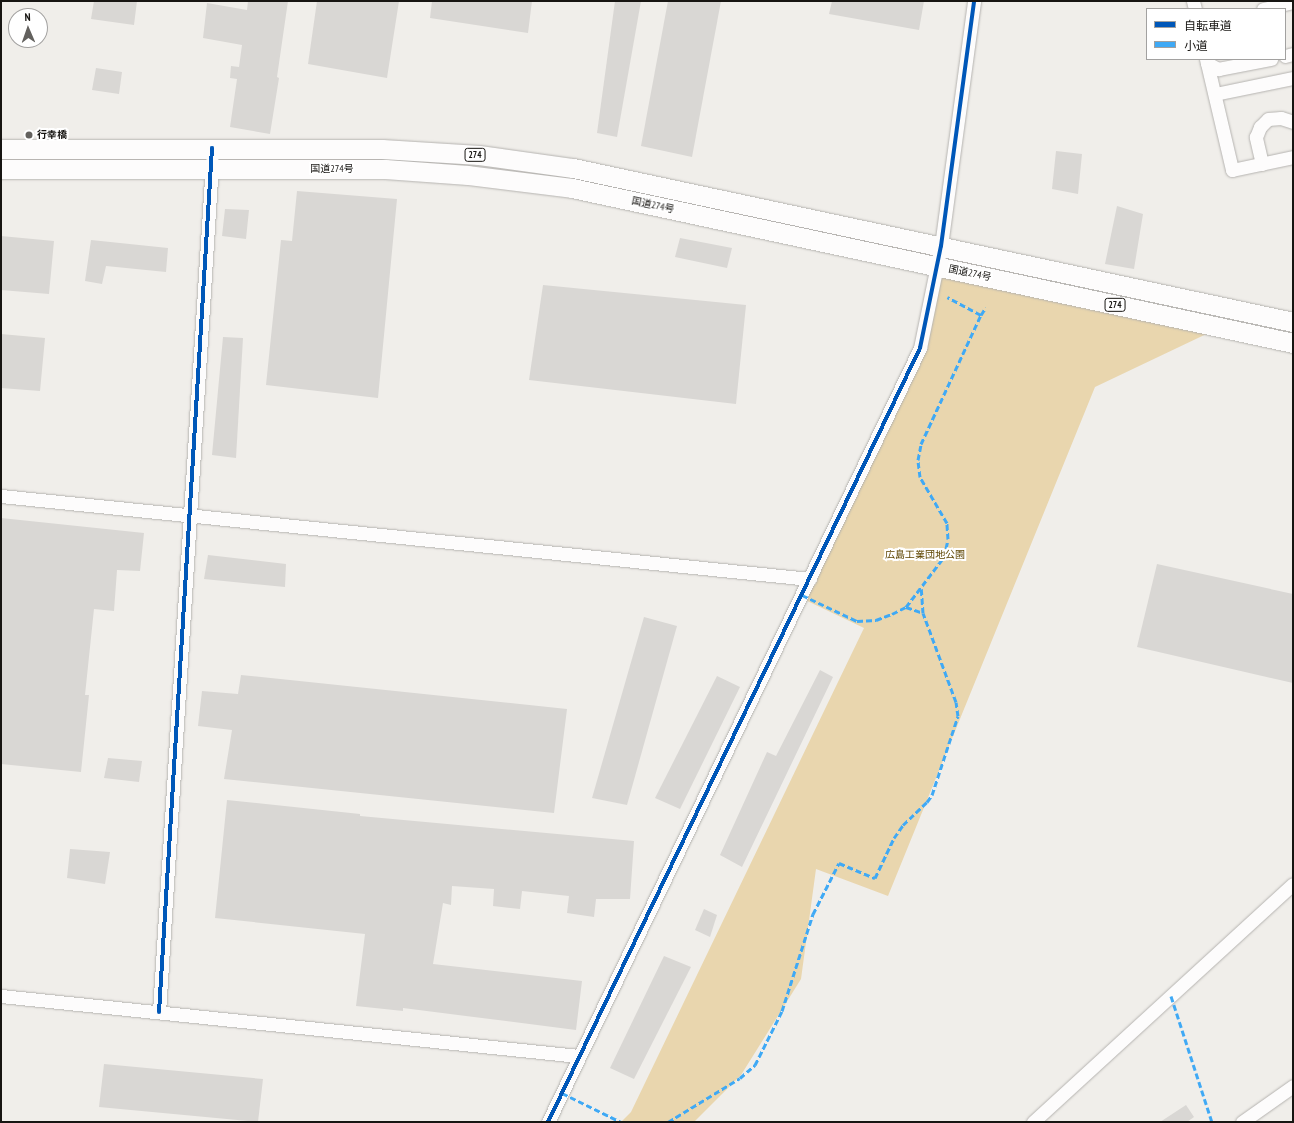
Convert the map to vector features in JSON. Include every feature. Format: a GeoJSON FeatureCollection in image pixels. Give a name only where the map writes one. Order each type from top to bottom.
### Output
{"type":"FeatureCollection","features":[{"type":"Feature","properties":{"kind":"highway","name":"国道274号"},"geometry":{"type":"LineString","coordinates":[[1,149],[382,149],[479,155],[573,168],[1293,322]]}},
{"type":"Feature","properties":{"kind":"highway","name":"国道274号"},"geometry":{"type":"LineString","coordinates":[[1,169],[385,169],[468,175],[572,188],[1293,343]]}},
{"type":"Feature","properties":{"kind":"street"},"geometry":{"type":"LineString","coordinates":[[548,1122],[920,348],[941,246],[974,1]]}},
{"type":"Feature","properties":{"kind":"street"},"geometry":{"type":"LineString","coordinates":[[1267,8],[1293,2]]}},
{"type":"Feature","properties":{"kind":"street"},"geometry":{"type":"LineString","coordinates":[[1207,61],[1218,69],[1222,69],[1266,60]]}},
{"type":"Feature","properties":{"kind":"street"},"geometry":{"type":"LineString","coordinates":[[1207,61],[1232,170],[1293,157]]}},
{"type":"Feature","properties":{"kind":"street"},"geometry":{"type":"LineString","coordinates":[[1215,94],[1293,78]]}},
{"type":"Feature","properties":{"kind":"street"},"geometry":{"type":"LineString","coordinates":[[1262,164],[1256,137],[1260,127],[1268,119],[1281,118],[1293,122]]}},
{"type":"Feature","properties":{"kind":"street"},"geometry":{"type":"LineString","coordinates":[[159,1012],[212,168],[212,148]]}},
{"type":"Feature","properties":{"kind":"street"},"geometry":{"type":"LineString","coordinates":[[1,496],[810,579]]}},
{"type":"Feature","properties":{"kind":"street"},"geometry":{"type":"LineString","coordinates":[[1033,1122],[1293,884]]}},
{"type":"Feature","properties":{"kind":"street"},"geometry":{"type":"LineString","coordinates":[[1,996],[579,1056]]}},
{"type":"Feature","properties":{"kind":"street"},"geometry":{"type":"LineString","coordinates":[[1242,1122],[1293,1086]]}},
{"type":"Feature","properties":{"kind":"green space","name":"広島工業団地公園"},"geometry":{"type":"Polygon","coordinates":[[[937,266],[1219,328],[1095,387],[888,896],[816,869],[801,979],[741,1075],[694,1122],[621,1122],[631,1112],[864,628],[801,598],[920,348],[937,266]]]}},
{"type":"Feature","properties":{"kind":"building"},"geometry":{"type":"Polygon","coordinates":[[[94,1],[137,1],[134,25],[91,19],[94,1]]]}},
{"type":"Feature","properties":{"kind":"building"},"geometry":{"type":"Polygon","coordinates":[[[248,1],[288,1],[277,77],[279,78],[270,134],[230,127],[237,79],[230,78],[231,66],[239,67],[242,45],[203,38],[207,3],[247,10],[248,1]]]}},
{"type":"Feature","properties":{"kind":"building"},"geometry":{"type":"Polygon","coordinates":[[[317,1],[399,1],[387,78],[308,64],[317,1]]]}},
{"type":"Feature","properties":{"kind":"building"},"geometry":{"type":"Polygon","coordinates":[[[432,1],[532,1],[528,33],[430,18],[432,1]]]}},
{"type":"Feature","properties":{"kind":"building"},"geometry":{"type":"Polygon","coordinates":[[[615,1],[641,1],[617,137],[597,133],[615,1]]]}},
{"type":"Feature","properties":{"kind":"building"},"geometry":{"type":"Polygon","coordinates":[[[668,1],[721,1],[692,157],[641,146],[668,1]]]}},
{"type":"Feature","properties":{"kind":"building"},"geometry":{"type":"Polygon","coordinates":[[[832,1],[924,1],[919,30],[829,14],[832,1]]]}},
{"type":"Feature","properties":{"kind":"building"},"geometry":{"type":"Polygon","coordinates":[[[96,68],[122,72],[119,94],[92,90],[96,68]]]}},
{"type":"Feature","properties":{"kind":"building"},"geometry":{"type":"Polygon","coordinates":[[[1056,151],[1082,154],[1078,194],[1052,189],[1056,151]]]}},
{"type":"Feature","properties":{"kind":"building"},"geometry":{"type":"Polygon","coordinates":[[[297,191],[397,199],[378,398],[266,385],[281,240],[292,241],[297,191]]]}},
{"type":"Feature","properties":{"kind":"building"},"geometry":{"type":"Polygon","coordinates":[[[1117,206],[1143,214],[1134,269],[1105,264],[1117,206]]]}},
{"type":"Feature","properties":{"kind":"building"},"geometry":{"type":"Polygon","coordinates":[[[225,209],[249,210],[246,239],[222,236],[225,209]]]}},
{"type":"Feature","properties":{"kind":"building"},"geometry":{"type":"Polygon","coordinates":[[[1,236],[54,241],[49,294],[1,290],[1,236]]]}},
{"type":"Feature","properties":{"kind":"building"},"geometry":{"type":"Polygon","coordinates":[[[680,238],[732,248],[727,268],[675,257],[680,238]]]}},
{"type":"Feature","properties":{"kind":"building"},"geometry":{"type":"Polygon","coordinates":[[[91,240],[168,248],[166,272],[106,266],[102,284],[85,281],[91,240]]]}},
{"type":"Feature","properties":{"kind":"building"},"geometry":{"type":"Polygon","coordinates":[[[543,285],[746,305],[736,404],[529,380],[543,285]]]}},
{"type":"Feature","properties":{"kind":"building"},"geometry":{"type":"Polygon","coordinates":[[[1,334],[45,338],[40,391],[1,388],[1,334]]]}},
{"type":"Feature","properties":{"kind":"building"},"geometry":{"type":"Polygon","coordinates":[[[223,337],[243,338],[236,458],[212,455],[223,337]]]}},
{"type":"Feature","properties":{"kind":"building"},"geometry":{"type":"Polygon","coordinates":[[[1,518],[144,533],[140,571],[117,570],[114,611],[94,609],[85,695],[89,695],[81,772],[1,764],[1,518]]]}},
{"type":"Feature","properties":{"kind":"building"},"geometry":{"type":"Polygon","coordinates":[[[208,555],[286,564],[285,587],[204,579],[208,555]]]}},
{"type":"Feature","properties":{"kind":"building"},"geometry":{"type":"Polygon","coordinates":[[[1157,564],[1293,594],[1293,683],[1137,647],[1157,564]]]}},
{"type":"Feature","properties":{"kind":"building"},"geometry":{"type":"Polygon","coordinates":[[[644,617],[677,626],[627,805],[592,798],[644,617]]]}},
{"type":"Feature","properties":{"kind":"building"},"geometry":{"type":"Polygon","coordinates":[[[820,670],[833,677],[742,867],[720,855],[767,752],[776,756],[820,670]]]}},
{"type":"Feature","properties":{"kind":"building"},"geometry":{"type":"Polygon","coordinates":[[[241,675],[567,709],[554,813],[224,779],[232,730],[198,726],[202,691],[238,694],[241,675]]]}},
{"type":"Feature","properties":{"kind":"building"},"geometry":{"type":"Polygon","coordinates":[[[717,676],[740,687],[680,809],[655,798],[717,676]]]}},
{"type":"Feature","properties":{"kind":"building"},"geometry":{"type":"Polygon","coordinates":[[[108,758],[142,761],[139,782],[104,778],[108,758]]]}},
{"type":"Feature","properties":{"kind":"building"},"geometry":{"type":"Polygon","coordinates":[[[227,800],[360,814],[360,816],[634,841],[630,899],[596,899],[594,917],[567,913],[569,896],[522,891],[520,909],[493,906],[494,889],[452,886],[451,905],[443,903],[433,964],[582,981],[576,1030],[403,1008],[403,1011],[356,1006],[365,934],[215,918],[227,800]]]}},
{"type":"Feature","properties":{"kind":"building"},"geometry":{"type":"Polygon","coordinates":[[[70,849],[110,852],[105,884],[67,878],[70,849]]]}},
{"type":"Feature","properties":{"kind":"building"},"geometry":{"type":"Polygon","coordinates":[[[704,909],[717,915],[710,937],[695,930],[704,909]]]}},
{"type":"Feature","properties":{"kind":"building"},"geometry":{"type":"Polygon","coordinates":[[[664,956],[691,967],[634,1079],[610,1068],[664,956]]]}},
{"type":"Feature","properties":{"kind":"building"},"geometry":{"type":"Polygon","coordinates":[[[104,1064],[263,1079],[258,1122],[99,1107],[104,1064]]]}},
{"type":"Feature","properties":{"kind":"building"},"geometry":{"type":"Polygon","coordinates":[[[1186,1105],[1194,1117],[1187,1122],[1160,1122],[1186,1105]]]}},
{"type":"Feature","properties":{"kind":"marked path"},"geometry":{"type":"LineString","coordinates":[[802,595],[857,621],[876,620],[906,607],[944,557],[948,539],[947,523],[920,477],[918,460],[921,444],[981,315],[947,297]]}},
{"type":"Feature","properties":{"kind":"marked path"},"geometry":{"type":"LineString","coordinates":[[981,315],[986,307]]}},
{"type":"Feature","properties":{"kind":"marked path"},"geometry":{"type":"LineString","coordinates":[[668,1122],[740,1078],[755,1065],[782,1011],[813,914],[839,863],[875,878],[894,838],[903,825],[927,802],[932,795],[958,716],[956,702],[923,613],[921,587]]}},
{"type":"Feature","properties":{"kind":"marked path"},"geometry":{"type":"LineString","coordinates":[[906,607],[923,613]]}},
{"type":"Feature","properties":{"kind":"marked path"},"geometry":{"type":"LineString","coordinates":[[1171,996],[1212,1122]]}},
{"type":"Feature","properties":{"kind":"marked path"},"geometry":{"type":"LineString","coordinates":[[562,1093],[621,1122]]}},
{"type":"Feature","properties":{"kind":"cycle path"},"geometry":{"type":"LineString","coordinates":[[548,1122],[920,348],[941,246],[974,1]]}},
{"type":"Feature","properties":{"kind":"cycle path"},"geometry":{"type":"LineString","coordinates":[[159,1012],[212,148]]}},
{"type":"Feature","properties":{"kind":"place","name":"行幸橋"},"geometry":{"type":"Point","coordinates":[29,135]}}]}
